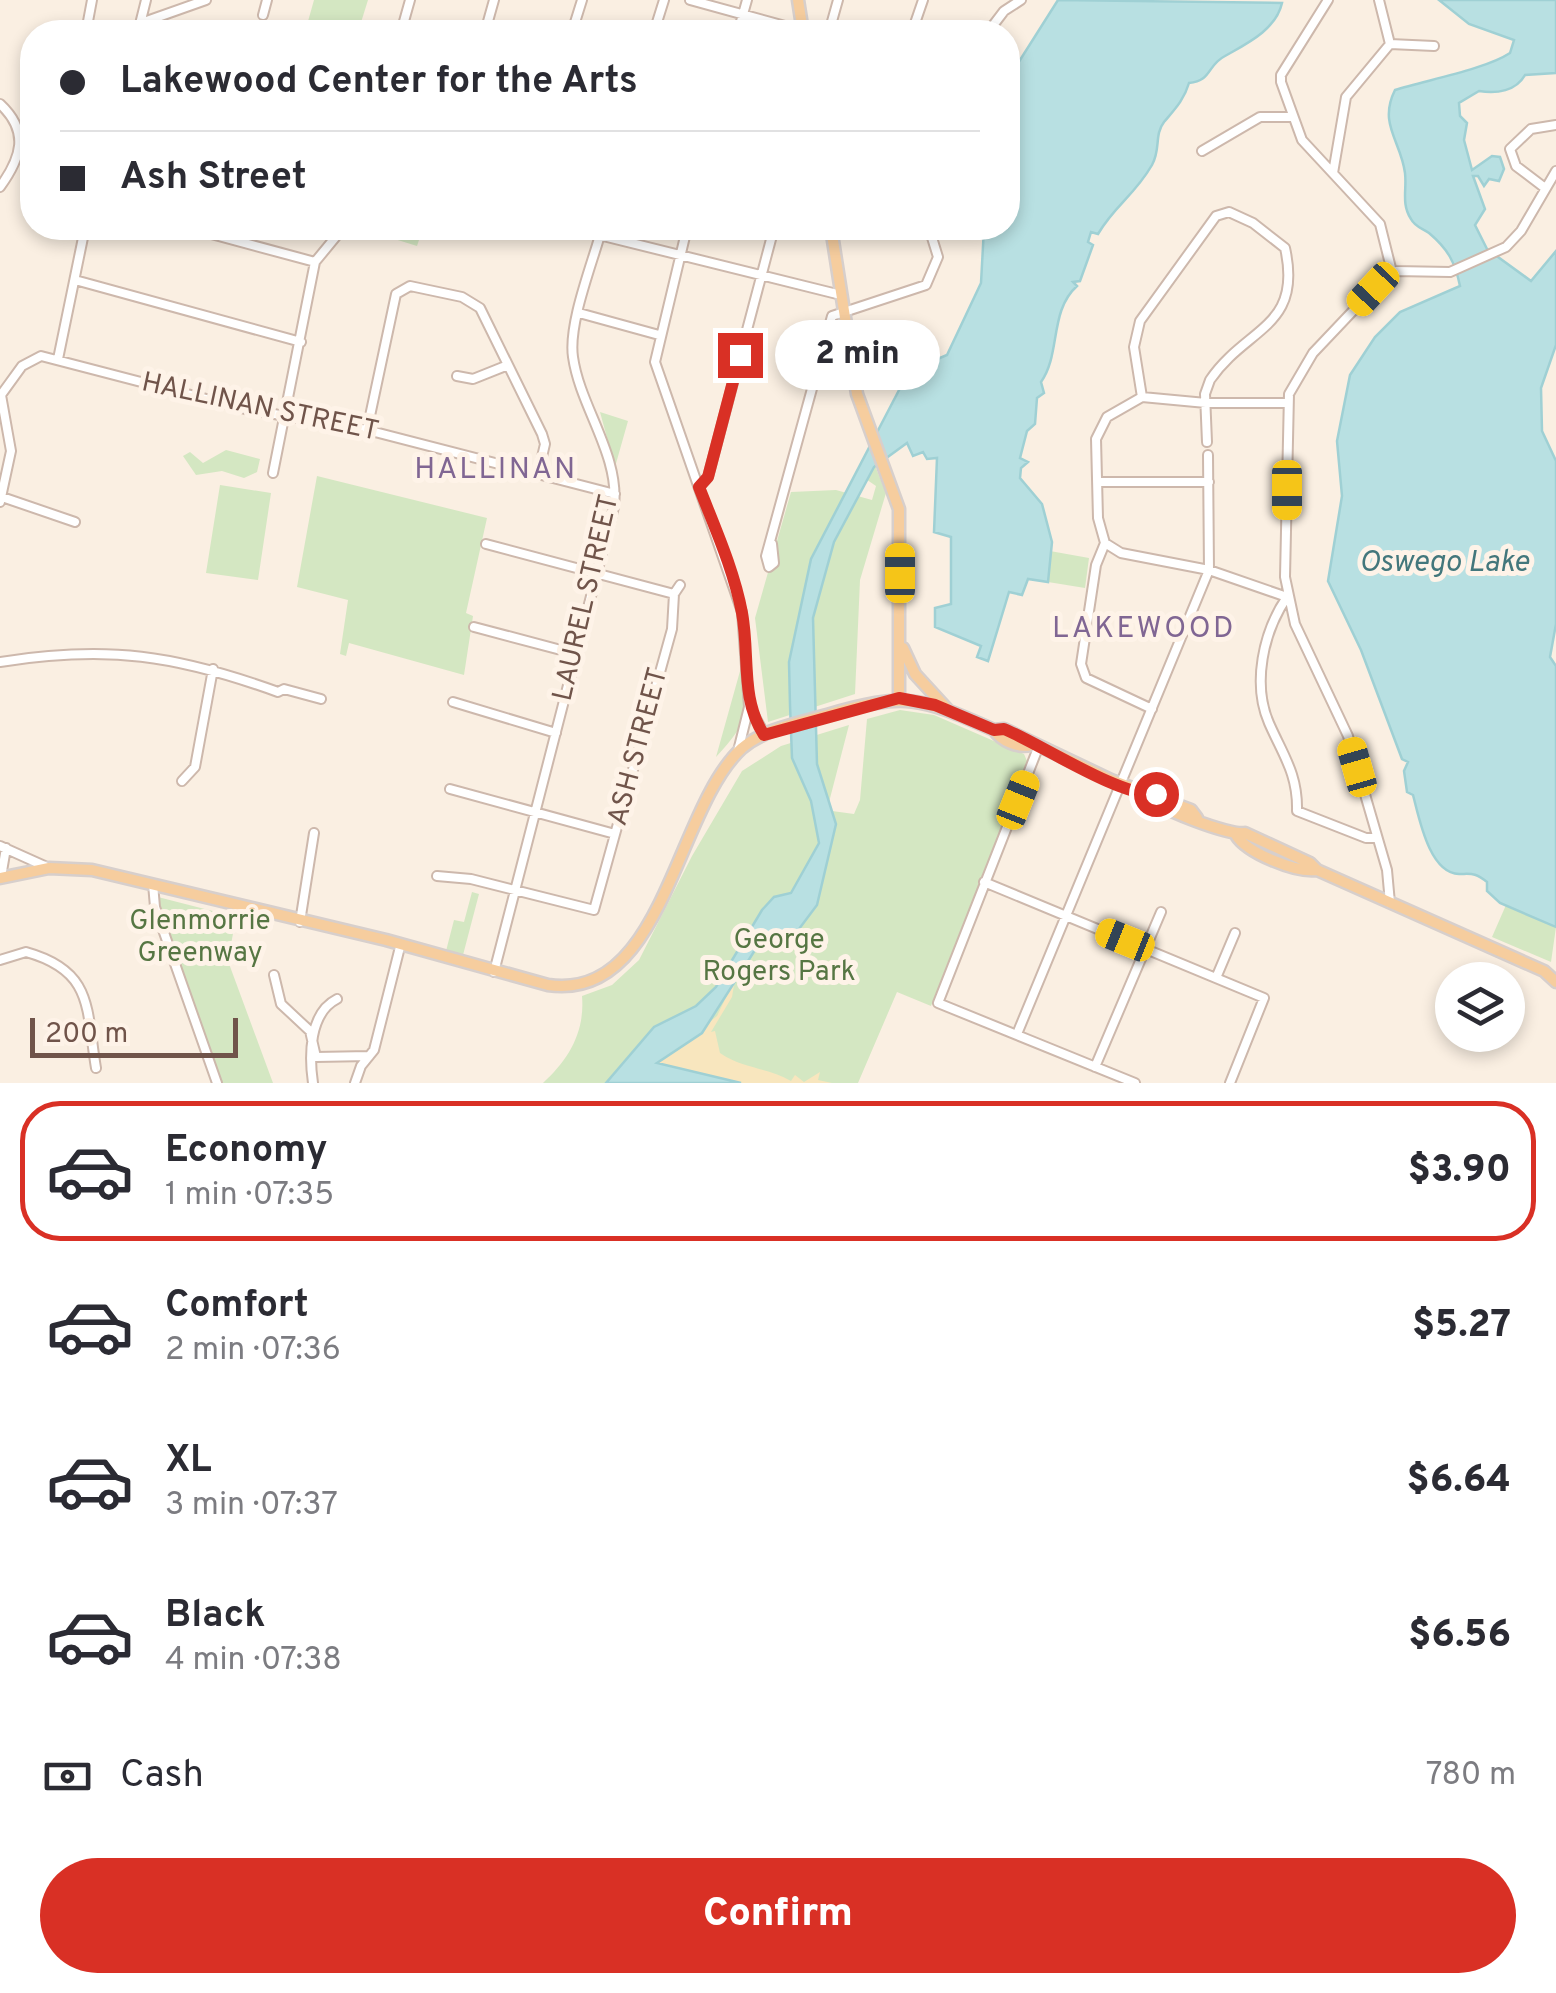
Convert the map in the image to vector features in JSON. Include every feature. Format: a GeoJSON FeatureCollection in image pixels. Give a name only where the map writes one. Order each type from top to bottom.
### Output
{"type":"FeatureCollection","features":[{"type":"Feature","properties":{"kind":"main road"},"geometry":{"type":"LineString","coordinates":[[834,240],[857,394],[900,515],[899,698]]}},
{"type":"Feature","properties":{"kind":"main road"},"geometry":{"type":"LineString","coordinates":[[900,640],[915,674],[949,710]]}},
{"type":"Feature","properties":{"kind":"main road"},"geometry":{"type":"LineString","coordinates":[[1,878],[49,868],[92,870],[494,972],[570,986],[600,978],[620,964],[648,922],[712,788],[736,755],[768,733],[899,698],[949,710],[994,730],[999,738],[1022,747],[1035,747],[1147,795],[1156,794],[1191,810],[1197,818],[1310,862],[1316,870],[1550,971],[1556,982]]}},
{"type":"Feature","properties":{"kind":"street"},"geometry":{"type":"LineString","coordinates":[[159,20],[206,0]]}},
{"type":"Feature","properties":{"kind":"street"},"geometry":{"type":"LineString","coordinates":[[263,15],[266,0]]}},
{"type":"Feature","properties":{"kind":"street"},"geometry":{"type":"LineString","coordinates":[[690,0],[761,20]]}},
{"type":"Feature","properties":{"kind":"street"},"geometry":{"type":"LineString","coordinates":[[742,20],[746,0]]}},
{"type":"Feature","properties":{"kind":"street"},"geometry":{"type":"LineString","coordinates":[[997,20],[1021,0]]}},
{"type":"Feature","properties":{"kind":"street"},"geometry":{"type":"LineString","coordinates":[[1328,0],[1281,75],[1302,140],[1380,224],[1392,272]]}},
{"type":"Feature","properties":{"kind":"street"},"geometry":{"type":"LineString","coordinates":[[1379,0],[1390,44]]}},
{"type":"Feature","properties":{"kind":"street"},"geometry":{"type":"LineString","coordinates":[[1333,173],[1346,98],[1390,44]]}},
{"type":"Feature","properties":{"kind":"street"},"geometry":{"type":"LineString","coordinates":[[1390,44],[1434,46]]}},
{"type":"Feature","properties":{"kind":"street"},"geometry":{"type":"LineString","coordinates":[[0,104],[17,126],[20,138]]}},
{"type":"Feature","properties":{"kind":"street"},"geometry":{"type":"LineString","coordinates":[[1202,151],[1260,117],[1293,117]]}},
{"type":"Feature","properties":{"kind":"street"},"geometry":{"type":"LineString","coordinates":[[1544,188],[1516,166],[1510,149],[1531,129],[1556,125]]}},
{"type":"Feature","properties":{"kind":"street"},"geometry":{"type":"LineString","coordinates":[[0,186],[15,168],[20,146]]}},
{"type":"Feature","properties":{"kind":"street"},"geometry":{"type":"LineString","coordinates":[[1392,272],[1420,275],[1455,270],[1495,252],[1518,236],[1556,171]]}},
{"type":"Feature","properties":{"kind":"street"},"geometry":{"type":"LineString","coordinates":[[1142,397],[1134,347],[1140,322],[1216,216],[1229,212],[1240,215],[1285,248],[1289,284],[1281,310],[1214,373],[1206,388],[1207,442]]}},
{"type":"Feature","properties":{"kind":"street"},"geometry":{"type":"LineString","coordinates":[[75,522],[1,499],[11,451],[1,416],[1,395],[28,361],[42,356],[58,359],[82,240]]}},
{"type":"Feature","properties":{"kind":"street"},"geometry":{"type":"LineString","coordinates":[[233,240],[315,262]]}},
{"type":"Feature","properties":{"kind":"street"},"geometry":{"type":"LineString","coordinates":[[272,474],[287,416],[315,262],[333,240]]}},
{"type":"Feature","properties":{"kind":"street","name":"LAUREL STREET"},"geometry":{"type":"LineString","coordinates":[[494,972],[615,494],[610,466],[584,401],[573,360],[579,313],[599,240]]}},
{"type":"Feature","properties":{"kind":"street"},"geometry":{"type":"LineString","coordinates":[[629,240],[842,295]]}},
{"type":"Feature","properties":{"kind":"street"},"geometry":{"type":"LineString","coordinates":[[684,240],[659,335],[658,376],[742,612],[749,707],[736,755]]}},
{"type":"Feature","properties":{"kind":"street"},"geometry":{"type":"LineString","coordinates":[[699,487],[708,477],[771,240]]}},
{"type":"Feature","properties":{"kind":"street"},"geometry":{"type":"LineString","coordinates":[[772,544],[832,316],[926,285],[938,262],[932,240]]}},
{"type":"Feature","properties":{"kind":"street"},"geometry":{"type":"LineString","coordinates":[[1390,903],[1387,870],[1348,736],[1306,649],[1287,598],[1287,403],[1313,353],[1392,272]]}},
{"type":"Feature","properties":{"kind":"street"},"geometry":{"type":"LineString","coordinates":[[74,280],[301,342]]}},
{"type":"Feature","properties":{"kind":"street"},"geometry":{"type":"LineString","coordinates":[[367,430],[391,303],[404,288],[417,287],[474,303],[486,316],[542,434],[545,444],[538,474]]}},
{"type":"Feature","properties":{"kind":"street"},"geometry":{"type":"LineString","coordinates":[[579,313],[659,335]]}},
{"type":"Feature","properties":{"kind":"street","name":"HALLINAN STREET"},"geometry":{"type":"LineString","coordinates":[[58,359],[156,388],[367,430],[615,494]]}},
{"type":"Feature","properties":{"kind":"street"},"geometry":{"type":"LineString","coordinates":[[457,376],[473,379],[508,364]]}},
{"type":"Feature","properties":{"kind":"street"},"geometry":{"type":"LineString","coordinates":[[1152,709],[1084,676],[1096,565],[1105,543],[1098,518],[1096,444],[1100,427],[1112,413],[1142,397],[1206,403],[1287,403]]}},
{"type":"Feature","properties":{"kind":"street"},"geometry":{"type":"LineString","coordinates":[[1017,1034],[1209,570],[1208,455]]}},
{"type":"Feature","properties":{"kind":"street"},"geometry":{"type":"LineString","coordinates":[[1099,482],[1208,482]]}},
{"type":"Feature","properties":{"kind":"street"},"geometry":{"type":"LineString","coordinates":[[1105,543],[1121,554],[1209,570],[1287,598]]}},
{"type":"Feature","properties":{"kind":"street"},"geometry":{"type":"LineString","coordinates":[[486,544],[674,594]]}},
{"type":"Feature","properties":{"kind":"street","name":"ASH STREET"},"geometry":{"type":"LineString","coordinates":[[515,892],[594,910],[672,629],[674,594],[680,584]]}},
{"type":"Feature","properties":{"kind":"street"},"geometry":{"type":"LineString","coordinates":[[1287,598],[1264,653],[1260,686],[1268,720],[1294,772],[1296,811],[1366,838],[1376,838]]}},
{"type":"Feature","properties":{"kind":"street"},"geometry":{"type":"LineString","coordinates":[[474,626],[576,654]]}},
{"type":"Feature","properties":{"kind":"street"},"geometry":{"type":"LineString","coordinates":[[0,662],[105,654],[165,658],[214,669],[278,692],[284,689],[321,699]]}},
{"type":"Feature","properties":{"kind":"street"},"geometry":{"type":"LineString","coordinates":[[182,781],[195,766],[214,669]]}},
{"type":"Feature","properties":{"kind":"street"},"geometry":{"type":"LineString","coordinates":[[453,702],[556,732]]}},
{"type":"Feature","properties":{"kind":"street"},"geometry":{"type":"LineString","coordinates":[[749,707],[768,733]]}},
{"type":"Feature","properties":{"kind":"street"},"geometry":{"type":"LineString","coordinates":[[1035,747],[938,1003],[1135,1083]]}},
{"type":"Feature","properties":{"kind":"street"},"geometry":{"type":"LineString","coordinates":[[450,789],[615,834]]}},
{"type":"Feature","properties":{"kind":"street"},"geometry":{"type":"LineString","coordinates":[[300,922],[314,833]]}},
{"type":"Feature","properties":{"kind":"street"},"geometry":{"type":"LineString","coordinates":[[1,878],[3,847],[49,868]]}},
{"type":"Feature","properties":{"kind":"street"},"geometry":{"type":"LineString","coordinates":[[438,876],[515,892]]}},
{"type":"Feature","properties":{"kind":"street"},"geometry":{"type":"LineString","coordinates":[[984,882],[1264,998],[1230,1083]]}},
{"type":"Feature","properties":{"kind":"street"},"geometry":{"type":"LineString","coordinates":[[153,884],[155,907],[217,1083]]}},
{"type":"Feature","properties":{"kind":"street"},"geometry":{"type":"LineString","coordinates":[[1096,1067],[1160,912]]}},
{"type":"Feature","properties":{"kind":"street"},"geometry":{"type":"LineString","coordinates":[[1216,978],[1235,933]]}},
{"type":"Feature","properties":{"kind":"street"},"geometry":{"type":"LineString","coordinates":[[355,1083],[370,1056],[397,947]]}},
{"type":"Feature","properties":{"kind":"street"},"geometry":{"type":"LineString","coordinates":[[0,960],[26,952],[72,974],[87,1000],[96,1068]]}},
{"type":"Feature","properties":{"kind":"street"},"geometry":{"type":"LineString","coordinates":[[274,975],[281,1004],[308,1030],[319,1058],[370,1056]]}},
{"type":"Feature","properties":{"kind":"street"},"geometry":{"type":"LineString","coordinates":[[313,1083],[312,1040],[319,1018],[328,1003],[337,998]]}},
{"type":"Feature","properties":{"kind":"green space"},"geometry":{"type":"Polygon","coordinates":[[[314,0],[368,0],[362,20],[308,20],[314,0]]]}},
{"type":"Feature","properties":{"kind":"green space"},"geometry":{"type":"Polygon","coordinates":[[[398,240],[419,240],[417,246],[398,240]]]}},
{"type":"Feature","properties":{"kind":"green space"},"geometry":{"type":"Polygon","coordinates":[[[600,412],[628,421],[615,467],[600,412]]]}},
{"type":"Feature","properties":{"kind":"green space"},"geometry":{"type":"Polygon","coordinates":[[[226,450],[260,459],[257,472],[244,478],[222,471],[196,475],[183,456],[190,452],[203,463],[226,450]]]}},
{"type":"Feature","properties":{"kind":"green space"},"geometry":{"type":"Polygon","coordinates":[[[872,458],[886,493],[860,580],[855,694],[768,722],[755,618],[791,492],[836,490],[872,500],[876,486],[860,475],[872,458]]]}},
{"type":"Feature","properties":{"kind":"green space"},"geometry":{"type":"Polygon","coordinates":[[[317,476],[487,518],[466,613],[473,616],[464,675],[349,643],[346,656],[340,654],[348,600],[297,587],[317,476]]]}},
{"type":"Feature","properties":{"kind":"green space"},"geometry":{"type":"Polygon","coordinates":[[[220,485],[271,493],[258,580],[206,573],[220,485]]]}},
{"type":"Feature","properties":{"kind":"green space"},"geometry":{"type":"Polygon","coordinates":[[[1050,551],[1089,558],[1085,588],[1048,582],[1050,551]]]}},
{"type":"Feature","properties":{"kind":"green space"},"geometry":{"type":"Polygon","coordinates":[[[742,664],[744,715],[736,733],[716,757],[742,664]]]}},
{"type":"Feature","properties":{"kind":"green space","name":"George Rogers Park"},"geometry":{"type":"Polygon","coordinates":[[[900,710],[934,715],[1024,754],[1027,761],[931,1006],[897,992],[858,1083],[741,1083],[692,1072],[609,1083],[543,1083],[560,1064],[578,1033],[582,996],[612,985],[639,960],[692,856],[742,771],[781,746],[849,725],[828,806],[832,811],[854,814],[860,800],[867,719],[900,710]]]}},
{"type":"Feature","properties":{"kind":"green space"},"geometry":{"type":"Polygon","coordinates":[[[472,892],[479,894],[463,955],[446,951],[454,920],[464,922],[472,892]]]}},
{"type":"Feature","properties":{"kind":"green space","name":"Glenmorrie Greenway"},"geometry":{"type":"Polygon","coordinates":[[[154,896],[236,917],[228,961],[273,1083],[222,1083],[154,896]]]}},
{"type":"Feature","properties":{"kind":"green space"},"geometry":{"type":"Polygon","coordinates":[[[1506,905],[1556,927],[1551,962],[1492,937],[1506,905]]]}},
{"type":"Feature","properties":{"kind":"sand"},"geometry":{"type":"Polygon","coordinates":[[[735,979],[732,997],[711,1032],[715,1031],[720,1053],[791,1081],[795,1075],[804,1082],[820,1072],[818,1080],[832,1083],[741,1083],[657,1064],[717,1016],[735,979]]]}},
{"type":"Feature","properties":{"kind":"water"},"geometry":{"type":"Polygon","coordinates":[[[1058,0],[1282,3],[1267,28],[1219,60],[1202,79],[1189,83],[1161,127],[1155,159],[1145,176],[1098,234],[1091,232],[1088,242],[1093,245],[1080,281],[1073,282],[1077,286],[1062,308],[1051,359],[1041,382],[1044,393],[1037,398],[1035,424],[1027,431],[1020,458],[1028,462],[1021,468],[1020,478],[1042,504],[1052,542],[1048,582],[1028,579],[1022,595],[1009,592],[988,661],[977,657],[981,646],[935,627],[935,608],[951,604],[951,537],[934,532],[937,458],[927,459],[923,452],[913,456],[907,443],[874,467],[834,542],[813,618],[817,764],[836,824],[817,905],[796,933],[755,950],[702,1033],[657,1063],[741,1083],[606,1083],[654,1027],[696,1006],[716,987],[762,910],[774,897],[791,893],[819,843],[811,801],[792,758],[790,705],[789,662],[811,559],[909,371],[947,355],[981,283],[983,240],[1020,240],[1020,60],[1058,0]]]}},
{"type":"Feature","properties":{"kind":"water","name":"Oswego Lake"},"geometry":{"type":"Polygon","coordinates":[[[1439,0],[1556,0],[1556,73],[1525,75],[1511,88],[1479,91],[1459,103],[1460,116],[1467,123],[1464,140],[1472,170],[1492,156],[1500,157],[1504,169],[1499,181],[1489,179],[1484,186],[1478,176],[1473,176],[1485,209],[1475,225],[1487,249],[1531,281],[1556,251],[1556,345],[1541,388],[1542,431],[1556,461],[1556,624],[1550,657],[1556,666],[1556,927],[1500,903],[1487,891],[1483,879],[1449,871],[1433,854],[1413,795],[1407,792],[1404,771],[1408,762],[1402,759],[1361,650],[1328,581],[1342,496],[1337,441],[1350,375],[1375,337],[1400,312],[1460,286],[1446,250],[1408,213],[1403,162],[1390,123],[1390,102],[1395,90],[1499,59],[1510,53],[1514,40],[1469,24],[1439,0]]]}},
{"type":"Feature","properties":{"kind":"district","name":"HALLINAN"},"geometry":{"type":"Point","coordinates":[496,470]}},
{"type":"Feature","properties":{"kind":"district","name":"LAKEWOOD"},"geometry":{"type":"Point","coordinates":[1144,629]}},
{"type":"Feature","properties":{"kind":"route"},"geometry":{"type":"LineString","coordinates":[[740,355],[708,477],[699,487],[737,590],[746,643],[749,707],[764,735],[874,701],[914,699],[994,730],[1004,729],[1111,780],[1147,795],[1156,794]]}}]}
